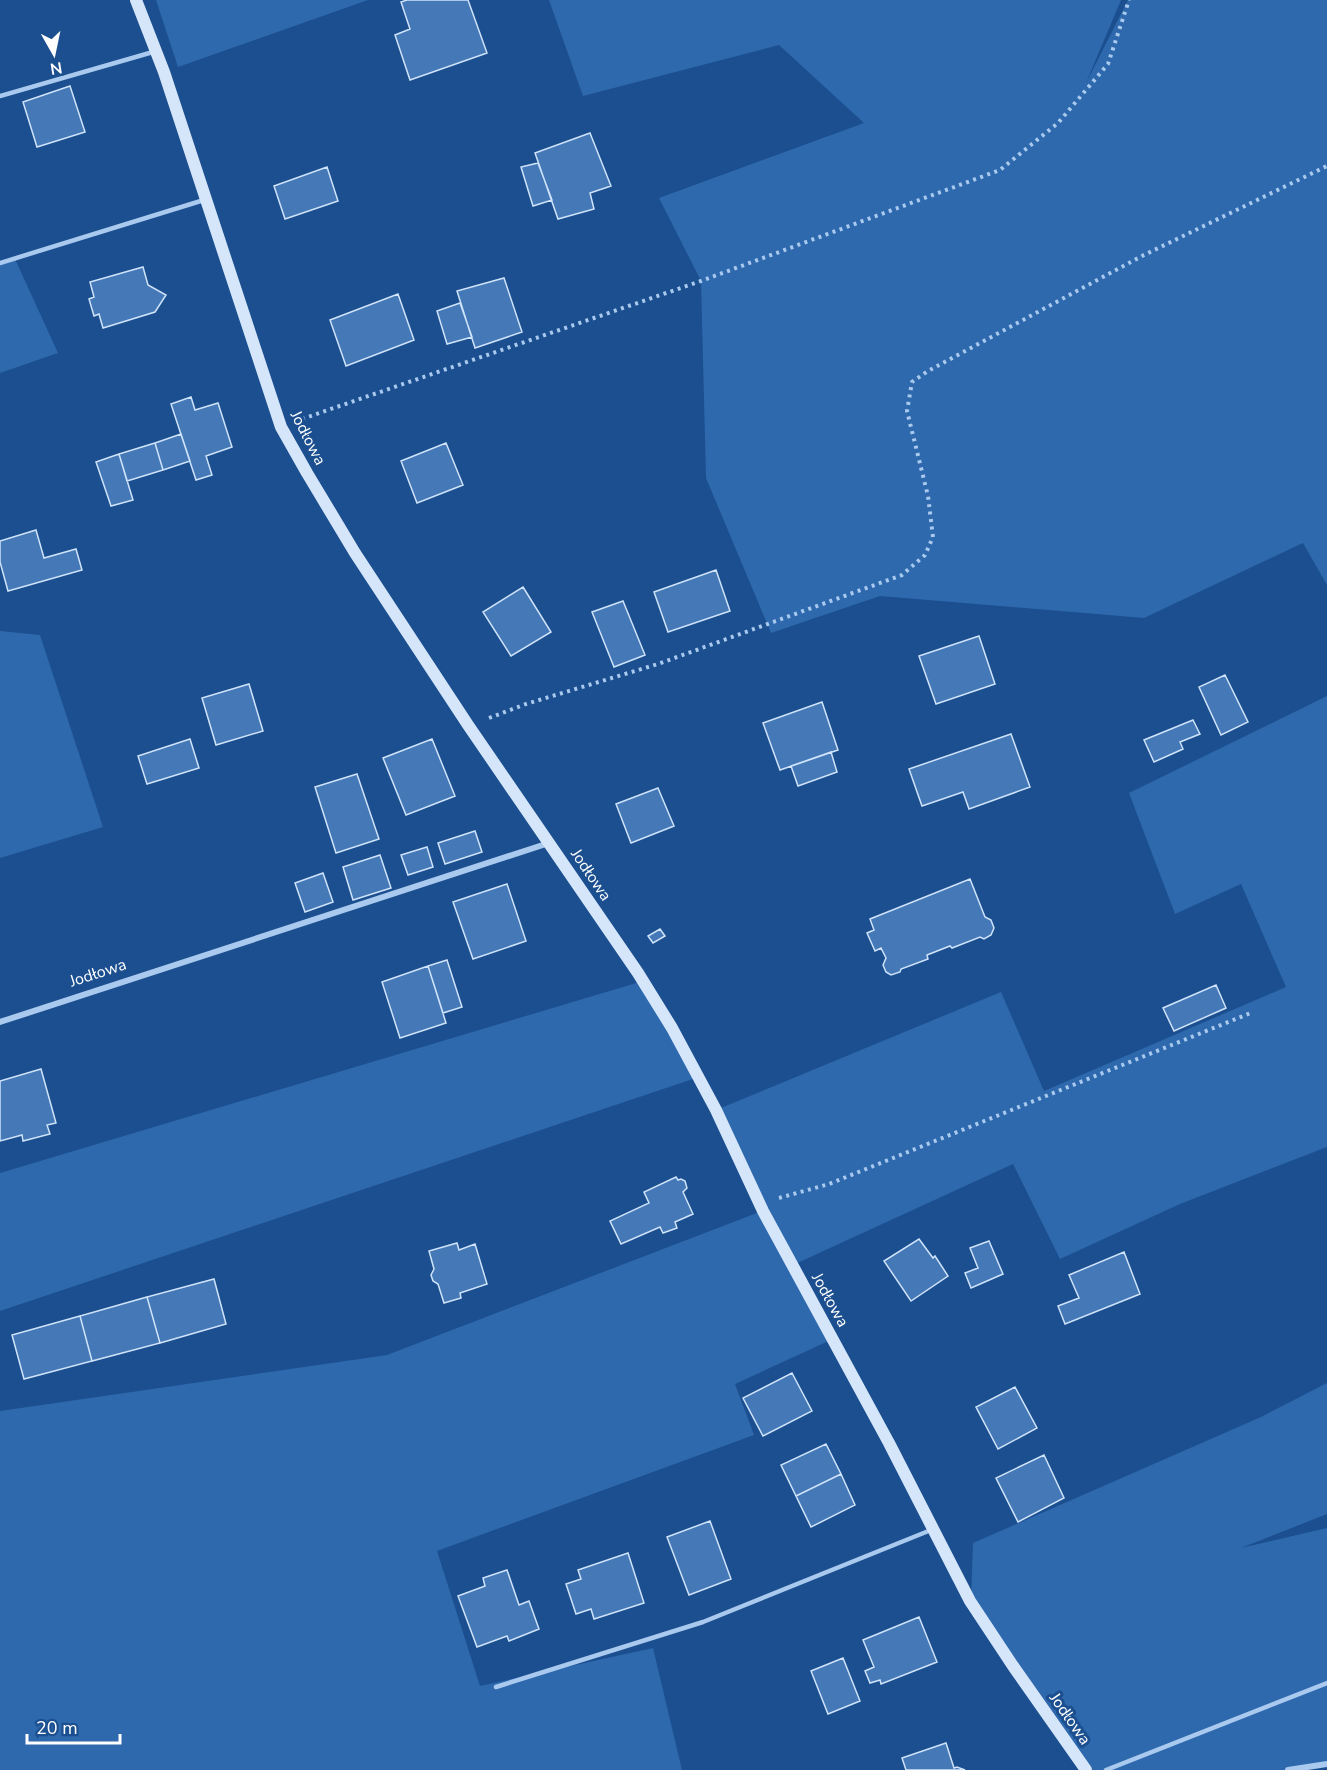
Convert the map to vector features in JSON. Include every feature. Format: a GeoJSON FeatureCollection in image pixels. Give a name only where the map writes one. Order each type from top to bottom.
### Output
{"type":"FeatureCollection","features":[{"type":"Feature","properties":{"kind":"street","name":"Jodłowa"},"geometry":{"type":"LineString","coordinates":[[136,0],[156,51],[281,426],[355,553],[468,725],[643,981],[672,1028],[716,1110],[760,1207],[889,1443],[970,1601],[1086,1770]]}},
{"type":"Feature","properties":{"kind":"street","name":"Jodłowa"},"geometry":{"type":"LineString","coordinates":[[0,1022],[549,843]]}},
{"type":"Feature","properties":{"kind":"street"},"geometry":{"type":"LineString","coordinates":[[1288,1770],[1327,1764]]}},
{"type":"Feature","properties":{"kind":"lane"},"geometry":{"type":"LineString","coordinates":[[0,96],[156,51]]}},
{"type":"Feature","properties":{"kind":"lane"},"geometry":{"type":"LineString","coordinates":[[0,263],[206,199]]}},
{"type":"Feature","properties":{"kind":"lane"},"geometry":{"type":"LineString","coordinates":[[496,1687],[703,1622],[934,1529]]}},
{"type":"Feature","properties":{"kind":"lane"},"geometry":{"type":"LineString","coordinates":[[1106,1770],[1327,1683]]}},
{"type":"Feature","properties":{"kind":"path"},"geometry":{"type":"LineString","coordinates":[[281,426],[701,281],[1000,170],[1058,123],[1108,64],[1129,0]]}},
{"type":"Feature","properties":{"kind":"path"},"geometry":{"type":"LineString","coordinates":[[468,725],[526,704],[658,664],[902,575],[925,555],[933,537],[928,496],[908,411],[912,382],[928,371],[1142,255],[1327,166]]}},
{"type":"Feature","properties":{"kind":"path"},"geometry":{"type":"LineString","coordinates":[[760,1207],[778,1199],[829,1184],[1253,1012]]}},
{"type":"Feature","properties":{"kind":"shaded area"},"geometry":{"type":"Polygon","coordinates":[[[156,0],[368,0],[178,67],[156,0]]]}},
{"type":"Feature","properties":{"kind":"shaded area"},"geometry":{"type":"Polygon","coordinates":[[[549,0],[1121,0],[1086,83],[1128,0],[1327,0],[1327,585],[1303,543],[1144,618],[880,596],[771,633],[706,478],[701,281],[659,198],[864,123],[779,45],[583,96],[549,0]]]}},
{"type":"Feature","properties":{"kind":"shaded area"},"geometry":{"type":"Polygon","coordinates":[[[15,259],[58,353],[0,373],[0,263],[15,259]]]}},
{"type":"Feature","properties":{"kind":"shaded area"},"geometry":{"type":"Polygon","coordinates":[[[0,631],[40,635],[103,827],[0,858],[0,631]]]}},
{"type":"Feature","properties":{"kind":"shaded area"},"geometry":{"type":"Polygon","coordinates":[[[1327,696],[1327,1147],[1180,1204],[1060,1259],[1013,1164],[793,1265],[833,1339],[735,1384],[754,1435],[437,1551],[480,1686],[653,1648],[682,1770],[0,1770],[0,1411],[387,1355],[762,1211],[716,1110],[1001,992],[1044,1091],[1286,987],[1241,884],[1175,914],[1129,793],[1327,696]]]}},
{"type":"Feature","properties":{"kind":"shaded area"},"geometry":{"type":"Polygon","coordinates":[[[643,981],[699,1077],[0,1311],[0,1173],[643,981]]]}},
{"type":"Feature","properties":{"kind":"shaded area"},"geometry":{"type":"Polygon","coordinates":[[[1327,1383],[1327,1514],[1241,1548],[1327,1528],[1327,1764],[1288,1770],[1086,1770],[971,1601],[973,1543],[1261,1417],[1327,1383]]]}},
{"type":"Feature","properties":{"kind":"building"},"geometry":{"type":"Polygon","coordinates":[[[407,0],[468,0],[487,53],[410,80],[395,35],[410,29],[401,2],[407,0]]]}},
{"type":"Feature","properties":{"kind":"building"},"geometry":{"type":"Polygon","coordinates":[[[70,86],[85,132],[37,147],[23,102],[70,86]]]}},
{"type":"Feature","properties":{"kind":"building"},"geometry":{"type":"Polygon","coordinates":[[[590,133],[611,186],[590,193],[594,209],[558,219],[535,153],[590,133]]]}},
{"type":"Feature","properties":{"kind":"building"},"geometry":{"type":"Polygon","coordinates":[[[538,163],[552,200],[533,206],[521,167],[538,163]]]}},
{"type":"Feature","properties":{"kind":"building"},"geometry":{"type":"Polygon","coordinates":[[[327,167],[338,201],[285,219],[274,186],[327,167]]]}},
{"type":"Feature","properties":{"kind":"building"},"geometry":{"type":"Polygon","coordinates":[[[143,267],[148,285],[166,295],[155,312],[103,328],[99,314],[94,316],[89,299],[94,297],[90,282],[143,267]]]}},
{"type":"Feature","properties":{"kind":"building"},"geometry":{"type":"Polygon","coordinates":[[[504,278],[522,332],[475,348],[457,291],[504,278]]]}},
{"type":"Feature","properties":{"kind":"building"},"geometry":{"type":"Polygon","coordinates":[[[398,294],[414,340],[346,366],[330,320],[398,294]]]}},
{"type":"Feature","properties":{"kind":"building"},"geometry":{"type":"Polygon","coordinates":[[[460,303],[472,337],[447,344],[437,311],[460,303]]]}},
{"type":"Feature","properties":{"kind":"building"},"geometry":{"type":"Polygon","coordinates":[[[191,397],[195,410],[218,403],[232,447],[206,456],[212,475],[196,480],[171,404],[191,397]]]}},
{"type":"Feature","properties":{"kind":"building"},"geometry":{"type":"Polygon","coordinates":[[[181,434],[190,461],[163,470],[155,443],[181,434]]]}},
{"type":"Feature","properties":{"kind":"building"},"geometry":{"type":"Polygon","coordinates":[[[155,443],[163,470],[127,481],[119,454],[155,443]]]}},
{"type":"Feature","properties":{"kind":"building"},"geometry":{"type":"Polygon","coordinates":[[[446,443],[463,485],[417,503],[401,461],[446,443]]]}},
{"type":"Feature","properties":{"kind":"building"},"geometry":{"type":"Polygon","coordinates":[[[119,454],[133,500],[111,506],[96,462],[119,454]]]}},
{"type":"Feature","properties":{"kind":"building"},"geometry":{"type":"Polygon","coordinates":[[[36,530],[44,558],[76,549],[82,570],[8,591],[0,562],[0,541],[36,530]]]}},
{"type":"Feature","properties":{"kind":"building"},"geometry":{"type":"Polygon","coordinates":[[[716,570],[730,611],[668,632],[654,592],[716,570]]]}},
{"type":"Feature","properties":{"kind":"building"},"geometry":{"type":"Polygon","coordinates":[[[523,587],[551,632],[511,656],[483,612],[523,587]]]}},
{"type":"Feature","properties":{"kind":"building"},"geometry":{"type":"Polygon","coordinates":[[[623,601],[645,655],[614,667],[592,612],[623,601]]]}},
{"type":"Feature","properties":{"kind":"building"},"geometry":{"type":"Polygon","coordinates":[[[979,636],[995,684],[936,704],[919,656],[979,636]]]}},
{"type":"Feature","properties":{"kind":"building"},"geometry":{"type":"Polygon","coordinates":[[[1225,675],[1248,722],[1221,735],[1199,687],[1225,675]]]}},
{"type":"Feature","properties":{"kind":"building"},"geometry":{"type":"Polygon","coordinates":[[[249,684],[263,731],[216,745],[202,698],[249,684]]]}},
{"type":"Feature","properties":{"kind":"building"},"geometry":{"type":"Polygon","coordinates":[[[822,702],[838,750],[780,770],[763,723],[822,702]]]}},
{"type":"Feature","properties":{"kind":"building"},"geometry":{"type":"Polygon","coordinates":[[[1193,720],[1200,734],[1180,742],[1183,749],[1154,762],[1144,740],[1193,720]]]}},
{"type":"Feature","properties":{"kind":"building"},"geometry":{"type":"Polygon","coordinates":[[[1011,734],[1030,787],[969,809],[963,792],[922,806],[909,769],[1011,734]]]}},
{"type":"Feature","properties":{"kind":"building"},"geometry":{"type":"Polygon","coordinates":[[[190,739],[199,768],[147,784],[138,756],[190,739]]]}},
{"type":"Feature","properties":{"kind":"building"},"geometry":{"type":"Polygon","coordinates":[[[432,739],[455,796],[406,815],[383,758],[432,739]]]}},
{"type":"Feature","properties":{"kind":"building"},"geometry":{"type":"Polygon","coordinates":[[[831,752],[837,772],[798,786],[791,766],[831,752]]]}},
{"type":"Feature","properties":{"kind":"building"},"geometry":{"type":"Polygon","coordinates":[[[357,774],[379,839],[336,853],[315,787],[357,774]]]}},
{"type":"Feature","properties":{"kind":"building"},"geometry":{"type":"Polygon","coordinates":[[[658,788],[674,826],[631,843],[616,804],[658,788]]]}},
{"type":"Feature","properties":{"kind":"building"},"geometry":{"type":"Polygon","coordinates":[[[475,831],[482,852],[445,864],[438,843],[475,831]]]}},
{"type":"Feature","properties":{"kind":"building"},"geometry":{"type":"Polygon","coordinates":[[[427,847],[433,867],[408,875],[401,855],[427,847]]]}},
{"type":"Feature","properties":{"kind":"building"},"geometry":{"type":"Polygon","coordinates":[[[380,855],[391,888],[353,900],[343,867],[380,855]]]}},
{"type":"Feature","properties":{"kind":"building"},"geometry":{"type":"Polygon","coordinates":[[[323,873],[333,902],[305,912],[295,883],[323,873]]]}},
{"type":"Feature","properties":{"kind":"building"},"geometry":{"type":"Polygon","coordinates":[[[970,879],[985,917],[991,920],[994,928],[991,935],[927,955],[928,959],[901,969],[900,972],[891,975],[886,972],[883,965],[886,958],[881,948],[875,951],[867,933],[874,930],[870,919],[970,879]]]}},
{"type":"Feature","properties":{"kind":"building"},"geometry":{"type":"Polygon","coordinates":[[[507,884],[526,941],[473,959],[453,902],[507,884]]]}},
{"type":"Feature","properties":{"kind":"building"},"geometry":{"type":"Polygon","coordinates":[[[660,929],[665,936],[653,943],[648,936],[660,929]]]}},
{"type":"Feature","properties":{"kind":"building"},"geometry":{"type":"Polygon","coordinates":[[[447,960],[462,1007],[443,1013],[428,966],[447,960]]]}},
{"type":"Feature","properties":{"kind":"building"},"geometry":{"type":"Polygon","coordinates":[[[428,966],[446,1023],[400,1038],[382,982],[428,966]]]}},
{"type":"Feature","properties":{"kind":"building"},"geometry":{"type":"Polygon","coordinates":[[[1216,985],[1226,1008],[1174,1031],[1163,1008],[1216,985]]]}},
{"type":"Feature","properties":{"kind":"building"},"geometry":{"type":"Polygon","coordinates":[[[41,1069],[56,1123],[47,1125],[50,1134],[23,1141],[22,1135],[0,1141],[0,1081],[41,1069]]]}},
{"type":"Feature","properties":{"kind":"building"},"geometry":{"type":"Polygon","coordinates":[[[676,1177],[678,1180],[685,1181],[687,1188],[683,1192],[693,1214],[675,1222],[677,1228],[663,1233],[660,1227],[621,1244],[610,1221],[649,1203],[644,1192],[676,1177]]]}},
{"type":"Feature","properties":{"kind":"building"},"geometry":{"type":"Polygon","coordinates":[[[919,1239],[933,1258],[935,1256],[948,1276],[911,1301],[884,1261],[919,1239]]]}},
{"type":"Feature","properties":{"kind":"building"},"geometry":{"type":"Polygon","coordinates":[[[989,1241],[1003,1274],[971,1288],[965,1273],[978,1268],[970,1248],[989,1241]]]}},
{"type":"Feature","properties":{"kind":"building"},"geometry":{"type":"Polygon","coordinates":[[[457,1243],[459,1250],[475,1244],[487,1284],[460,1293],[461,1298],[444,1303],[438,1284],[433,1281],[431,1275],[434,1269],[429,1251],[457,1243]]]}},
{"type":"Feature","properties":{"kind":"building"},"geometry":{"type":"Polygon","coordinates":[[[1124,1252],[1140,1294],[1065,1324],[1058,1306],[1079,1298],[1069,1275],[1124,1252]]]}},
{"type":"Feature","properties":{"kind":"building"},"geometry":{"type":"Polygon","coordinates":[[[214,1279],[226,1324],[160,1343],[147,1297],[214,1279]]]}},
{"type":"Feature","properties":{"kind":"building"},"geometry":{"type":"Polygon","coordinates":[[[147,1297],[160,1343],[92,1361],[80,1316],[147,1297]]]}},
{"type":"Feature","properties":{"kind":"building"},"geometry":{"type":"Polygon","coordinates":[[[80,1316],[92,1361],[24,1379],[12,1335],[80,1316]]]}},
{"type":"Feature","properties":{"kind":"building"},"geometry":{"type":"Polygon","coordinates":[[[792,1373],[812,1411],[763,1436],[743,1398],[792,1373]]]}},
{"type":"Feature","properties":{"kind":"building"},"geometry":{"type":"Polygon","coordinates":[[[1015,1387],[1037,1428],[998,1449],[976,1407],[1015,1387]]]}},
{"type":"Feature","properties":{"kind":"building"},"geometry":{"type":"Polygon","coordinates":[[[826,1444],[841,1474],[796,1496],[781,1465],[826,1444]]]}},
{"type":"Feature","properties":{"kind":"building"},"geometry":{"type":"Polygon","coordinates":[[[1044,1455],[1064,1498],[1018,1522],[996,1478],[1044,1455]]]}},
{"type":"Feature","properties":{"kind":"building"},"geometry":{"type":"Polygon","coordinates":[[[841,1474],[855,1505],[811,1527],[796,1496],[841,1474]]]}},
{"type":"Feature","properties":{"kind":"building"},"geometry":{"type":"Polygon","coordinates":[[[710,1521],[731,1579],[689,1595],[667,1537],[710,1521]]]}},
{"type":"Feature","properties":{"kind":"building"},"geometry":{"type":"Polygon","coordinates":[[[628,1553],[644,1603],[594,1619],[591,1609],[576,1614],[566,1584],[581,1579],[578,1570],[628,1553]]]}},
{"type":"Feature","properties":{"kind":"building"},"geometry":{"type":"Polygon","coordinates":[[[507,1570],[519,1605],[529,1601],[539,1629],[509,1641],[507,1636],[477,1647],[458,1596],[485,1586],[483,1578],[507,1570]]]}},
{"type":"Feature","properties":{"kind":"building"},"geometry":{"type":"Polygon","coordinates":[[[919,1617],[937,1662],[881,1684],[880,1680],[870,1683],[865,1671],[874,1667],[863,1640],[919,1617]]]}},
{"type":"Feature","properties":{"kind":"building"},"geometry":{"type":"Polygon","coordinates":[[[843,1658],[860,1701],[828,1714],[811,1671],[843,1658]]]}},
{"type":"Feature","properties":{"kind":"building"},"geometry":{"type":"Polygon","coordinates":[[[946,1743],[954,1768],[965,1770],[906,1770],[902,1758],[946,1743]]]}}]}
